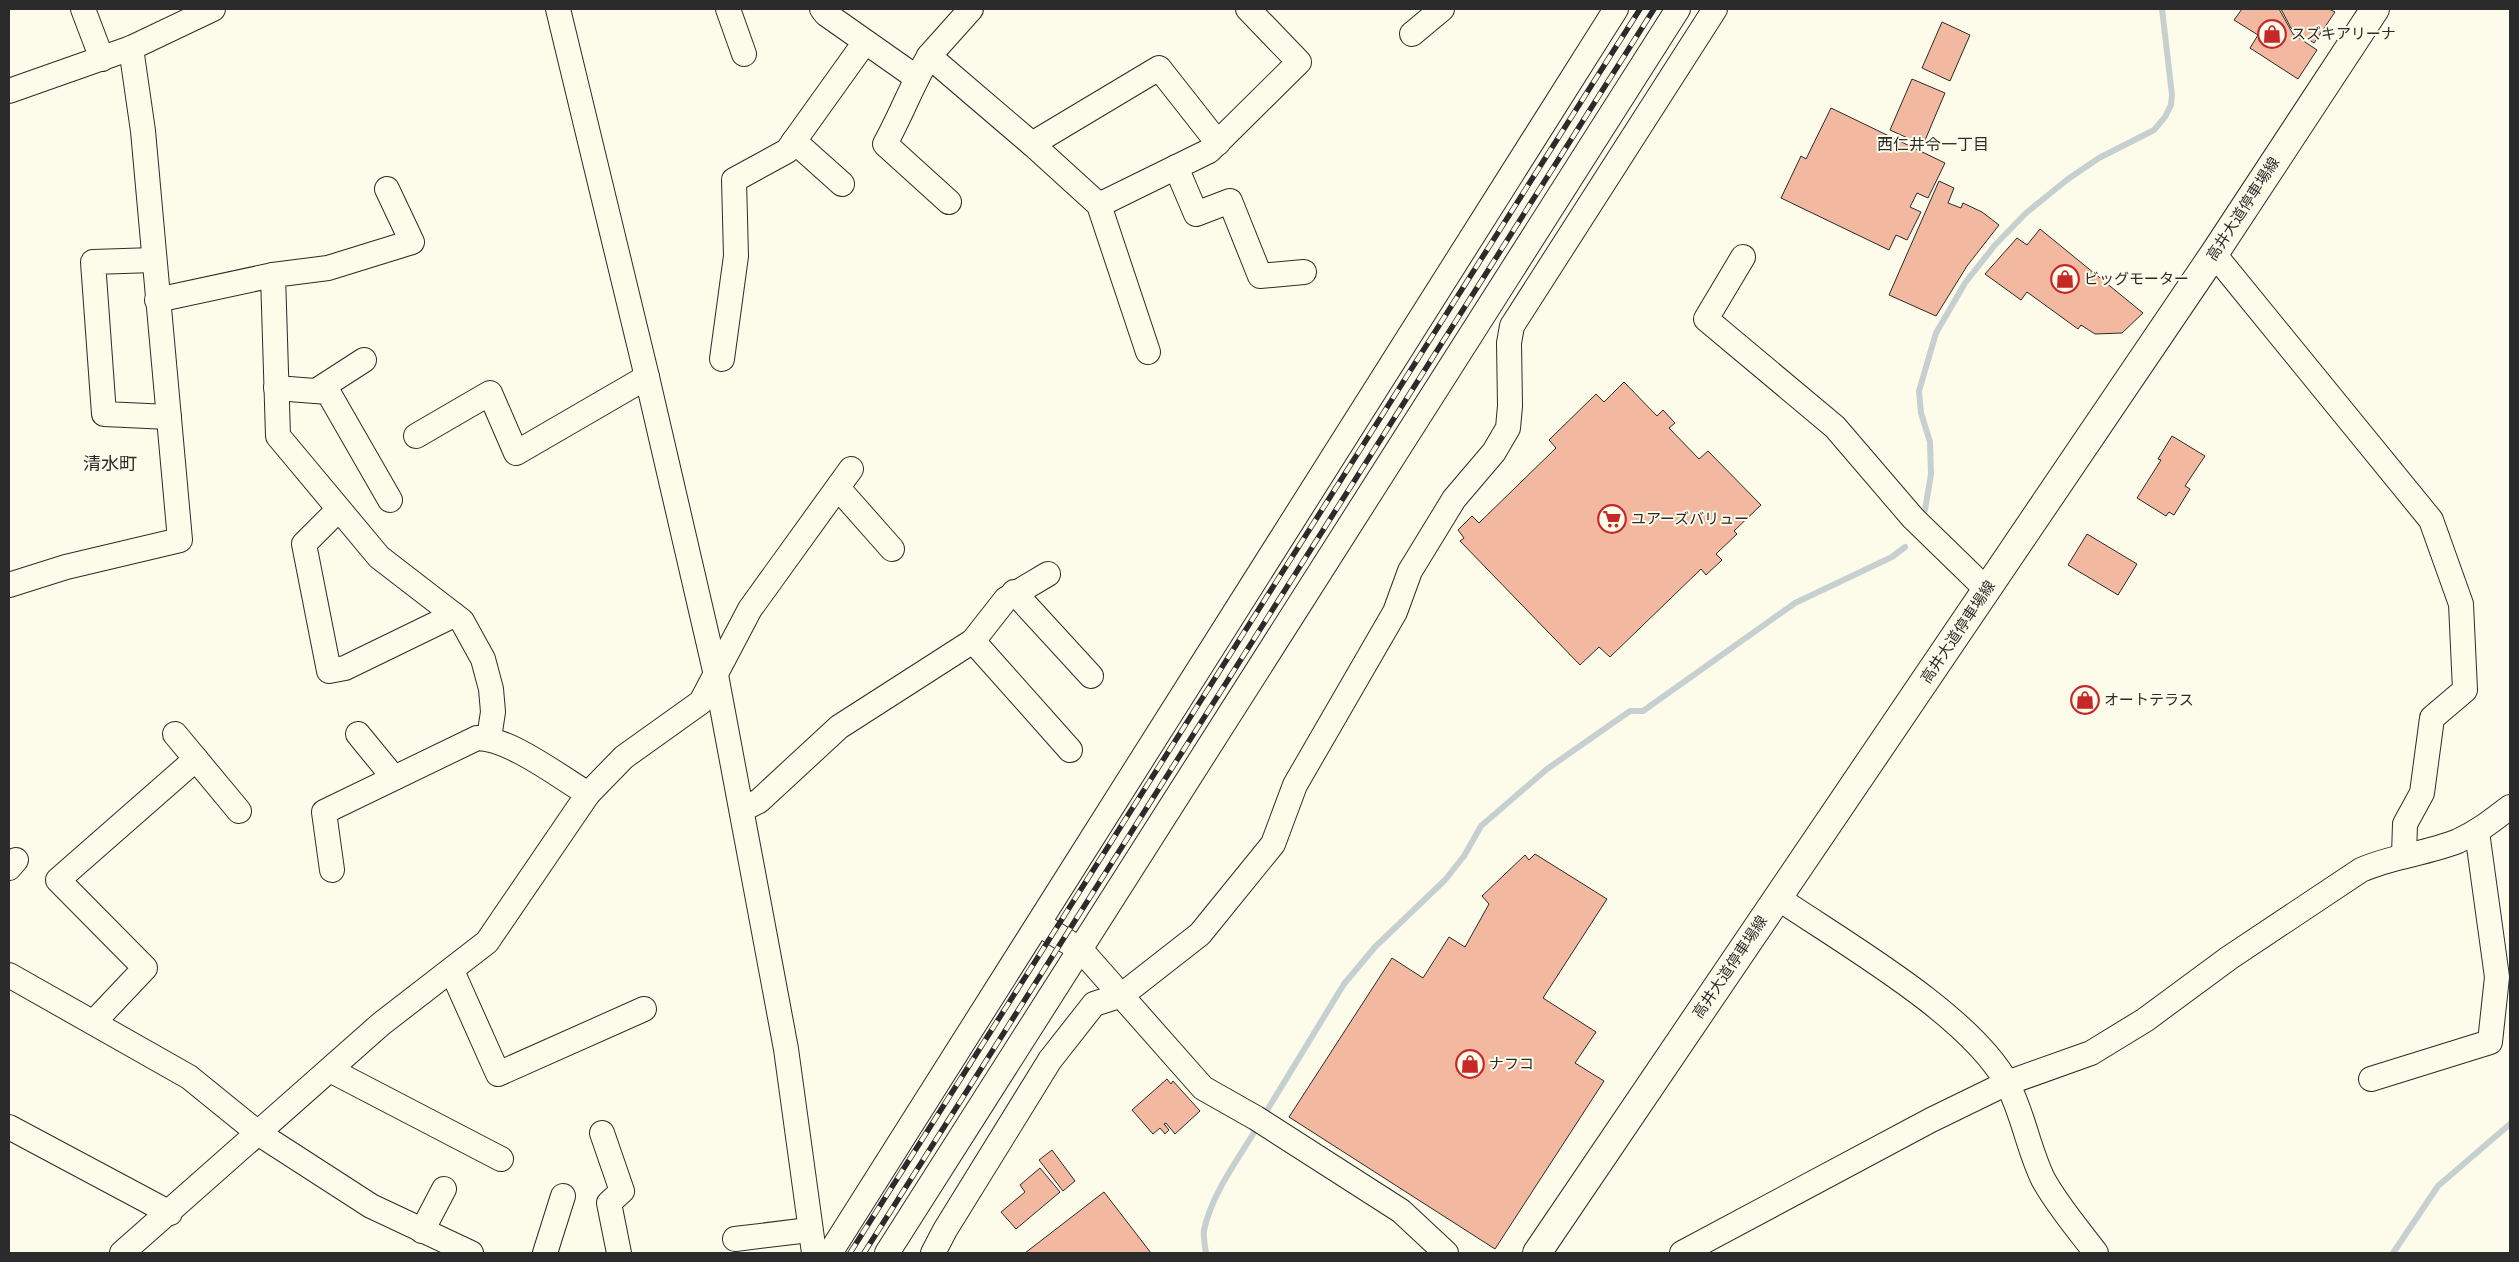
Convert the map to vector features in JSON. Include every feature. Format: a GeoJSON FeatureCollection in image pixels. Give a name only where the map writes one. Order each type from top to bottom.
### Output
{"type":"FeatureCollection","features":[{"type":"Feature","properties":{"kind":"main road","name":"高井大道停車場線"},"geometry":{"type":"LineString","coordinates":[[1537,1253],[2214,254],[2375,9]]}},
{"type":"Feature","properties":{"kind":"street"},"geometry":{"type":"LineString","coordinates":[[83,9],[102,58]]}},
{"type":"Feature","properties":{"kind":"street"},"geometry":{"type":"LineString","coordinates":[[9,91],[131,48],[213,9]]}},
{"type":"Feature","properties":{"kind":"street"},"geometry":{"type":"LineString","coordinates":[[558,9],[647,377],[716,675],[724,723],[743,809],[786,1049],[809,1230],[814,1253]]}},
{"type":"Feature","properties":{"kind":"street"},"geometry":{"type":"LineString","coordinates":[[728,9],[744,54]]}},
{"type":"Feature","properties":{"kind":"street"},"geometry":{"type":"LineString","coordinates":[[822,9],[826,14],[917,78]]}},
{"type":"Feature","properties":{"kind":"street"},"geometry":{"type":"LineString","coordinates":[[949,202],[885,144],[929,56],[971,9]]}},
{"type":"Feature","properties":{"kind":"street"},"geometry":{"type":"LineString","coordinates":[[1099,205],[1209,151],[1300,62],[1248,9]]}},
{"type":"Feature","properties":{"kind":"street"},"geometry":{"type":"LineString","coordinates":[[1412,34],[1442,9]]}},
{"type":"Feature","properties":{"kind":"street"},"geometry":{"type":"LineString","coordinates":[[830,1253],[1616,9]]}},
{"type":"Feature","properties":{"kind":"street"},"geometry":{"type":"LineString","coordinates":[[887,1253],[1678,9]]}},
{"type":"Feature","properties":{"kind":"street"},"geometry":{"type":"LineString","coordinates":[[933,1253],[945,1230],[1050,1060],[1094,1004],[1122,995],[1200,934],[1273,844],[1295,785],[1395,612],[1410,571],[1454,499],[1494,452],[1508,428],[1510,406],[1509,343],[1512,326],[1715,9]]}},
{"type":"Feature","properties":{"kind":"street"},"geometry":{"type":"LineString","coordinates":[[722,359],[736,256],[734,180],[787,151],[865,42]]}},
{"type":"Feature","properties":{"kind":"street"},"geometry":{"type":"LineString","coordinates":[[9,585],[66,566],[180,540],[157,300],[144,132],[131,48]]}},
{"type":"Feature","properties":{"kind":"street"},"geometry":{"type":"LineString","coordinates":[[929,56],[1032,144],[1099,205],[1148,352]]}},
{"type":"Feature","properties":{"kind":"street"},"geometry":{"type":"LineString","coordinates":[[1032,144],[1159,68],[1218,143]]}},
{"type":"Feature","properties":{"kind":"street"},"geometry":{"type":"LineString","coordinates":[[794,141],[842,184]]}},
{"type":"Feature","properties":{"kind":"street"},"geometry":{"type":"LineString","coordinates":[[1176,167],[1196,214],[1230,201],[1260,276],[1304,272]]}},
{"type":"Feature","properties":{"kind":"street"},"geometry":{"type":"LineString","coordinates":[[157,300],[273,275],[328,268],[412,242],[386,189]]}},
{"type":"Feature","properties":{"kind":"street"},"geometry":{"type":"LineString","coordinates":[[2214,254],[2431,520],[2461,604],[2465,690],[2432,718],[2422,793],[2405,824],[2404,855]]}},
{"type":"Feature","properties":{"kind":"street"},"geometry":{"type":"LineString","coordinates":[[1743,257],[1706,319],[1835,427],[1913,518],[1987,590]]}},
{"type":"Feature","properties":{"kind":"street"},"geometry":{"type":"LineString","coordinates":[[154,260],[93,262],[104,414],[169,417]]}},
{"type":"Feature","properties":{"kind":"street"},"geometry":{"type":"LineString","coordinates":[[273,275],[278,436],[379,557],[462,621],[472,636],[492,689],[493,712],[489,738]]}},
{"type":"Feature","properties":{"kind":"street"},"geometry":{"type":"LineString","coordinates":[[316,391],[364,360]]}},
{"type":"Feature","properties":{"kind":"street"},"geometry":{"type":"LineString","coordinates":[[416,436],[490,393],[516,453],[647,377]]}},
{"type":"Feature","properties":{"kind":"street"},"geometry":{"type":"LineString","coordinates":[[276,388],[328,392],[390,500]]}},
{"type":"Feature","properties":{"kind":"street"},"geometry":{"type":"LineString","coordinates":[[122,1253],[170,1213],[381,1024],[452,971],[487,942],[588,794],[624,757],[701,702],[750,609],[844,479],[892,549]]}},
{"type":"Feature","properties":{"kind":"street"},"geometry":{"type":"LineString","coordinates":[[338,510],[304,544],[328,671],[345,668],[454,615]]}},
{"type":"Feature","properties":{"kind":"street"},"geometry":{"type":"LineString","coordinates":[[743,809],[759,801],[839,728],[973,641],[1006,599],[1014,592],[1048,574]]}},
{"type":"Feature","properties":{"kind":"street"},"geometry":{"type":"LineString","coordinates":[[1014,592],[1091,676]]}},
{"type":"Feature","properties":{"kind":"street"},"geometry":{"type":"LineString","coordinates":[[973,641],[1070,750]]}},
{"type":"Feature","properties":{"kind":"street"},"geometry":{"type":"LineString","coordinates":[[175,734],[239,811]]}},
{"type":"Feature","properties":{"kind":"street"},"geometry":{"type":"LineString","coordinates":[[358,734],[394,778]]}},
{"type":"Feature","properties":{"kind":"street"},"geometry":{"type":"LineString","coordinates":[[332,870],[324,812],[477,738],[489,738],[504,744],[588,794]]}},
{"type":"Feature","properties":{"kind":"street"},"geometry":{"type":"LineString","coordinates":[[94,1022],[145,968],[58,880],[196,759]]}},
{"type":"Feature","properties":{"kind":"street"},"geometry":{"type":"LineString","coordinates":[[1682,1253],[1932,1120],[2007,1083],[2091,1053],[2145,1020],[2229,958],[2360,870],[2381,861],[2438,847],[2477,832],[2510,807]]}},
{"type":"Feature","properties":{"kind":"street"},"geometry":{"type":"LineString","coordinates":[[2370,1079],[2490,1042],[2496,977],[2477,832]]}},
{"type":"Feature","properties":{"kind":"street"},"geometry":{"type":"LineString","coordinates":[[1778,898],[1906,985],[1946,1016],[1986,1053],[2007,1083],[2043,1179],[2096,1253]]}},
{"type":"Feature","properties":{"kind":"street"},"geometry":{"type":"LineString","coordinates":[[1039,924],[1081,950],[1203,1088],[1262,1122],[1401,1211],[1446,1253]]}},
{"type":"Feature","properties":{"kind":"street"},"geometry":{"type":"LineString","coordinates":[[452,971],[498,1074],[644,1009]]}},
{"type":"Feature","properties":{"kind":"street"},"geometry":{"type":"LineString","coordinates":[[9,975],[189,1077],[258,1133],[371,1206],[471,1253]]}},
{"type":"Feature","properties":{"kind":"street"},"geometry":{"type":"LineString","coordinates":[[330,1070],[501,1160]]}},
{"type":"Feature","properties":{"kind":"street"},"geometry":{"type":"LineString","coordinates":[[9,1127],[170,1213]]}},
{"type":"Feature","properties":{"kind":"street"},"geometry":{"type":"LineString","coordinates":[[602,1133],[622,1191],[609,1203],[619,1253]]}},
{"type":"Feature","properties":{"kind":"street"},"geometry":{"type":"LineString","coordinates":[[422,1231],[444,1189]]}},
{"type":"Feature","properties":{"kind":"street"},"geometry":{"type":"LineString","coordinates":[[544,1253],[563,1196]]}},
{"type":"Feature","properties":{"kind":"street"},"geometry":{"type":"LineString","coordinates":[[735,1239],[809,1230]]}},
{"type":"Feature","properties":{"kind":"building"},"geometry":{"type":"Polygon","coordinates":[[[2242,9],[2279,9],[2293,34],[2317,50],[2298,79],[2250,48],[2258,35],[2234,20],[2242,9]]]}},
{"type":"Feature","properties":{"kind":"building"},"geometry":{"type":"Polygon","coordinates":[[[2281,9],[2329,9],[2335,12],[2314,43],[2291,28],[2281,9]]]}},
{"type":"Feature","properties":{"kind":"building"},"geometry":{"type":"Polygon","coordinates":[[[1942,22],[1970,35],[1950,81],[1922,68],[1942,22]]]}},
{"type":"Feature","properties":{"kind":"building"},"geometry":{"type":"Polygon","coordinates":[[[1912,79],[1945,93],[1923,145],[1890,130],[1912,79]]]}},
{"type":"Feature","properties":{"kind":"building"},"geometry":{"type":"Polygon","coordinates":[[[1831,108],[1945,163],[1928,198],[1917,193],[1910,207],[1921,212],[1907,240],[1896,235],[1889,250],[1781,198],[1801,156],[1806,159],[1831,108]]]}},
{"type":"Feature","properties":{"kind":"building"},"geometry":{"type":"Polygon","coordinates":[[[1939,181],[1954,188],[1948,203],[1961,208],[1963,203],[1982,212],[1999,225],[1967,266],[1936,316],[1889,295],[1939,181]]]}},
{"type":"Feature","properties":{"kind":"building"},"geometry":{"type":"Polygon","coordinates":[[[2040,229],[2143,313],[2122,333],[2095,334],[2081,325],[2078,329],[2027,292],[2021,300],[1985,274],[2017,238],[2027,245],[2040,229]]]}},
{"type":"Feature","properties":{"kind":"building"},"geometry":{"type":"Polygon","coordinates":[[[1624,382],[1657,416],[1663,410],[1675,423],[1669,428],[1699,459],[1708,451],[1761,505],[1734,531],[1737,534],[1716,554],[1722,560],[1706,575],[1701,569],[1610,657],[1599,647],[1580,665],[1460,541],[1464,538],[1458,530],[1472,516],[1479,523],[1556,448],[1549,440],[1596,394],[1604,402],[1624,382]]]}},
{"type":"Feature","properties":{"kind":"building"},"geometry":{"type":"Polygon","coordinates":[[[2172,436],[2205,456],[2185,486],[2190,489],[2174,515],[2169,512],[2166,516],[2137,498],[2161,460],[2158,459],[2172,436]]]}},
{"type":"Feature","properties":{"kind":"building"},"geometry":{"type":"Polygon","coordinates":[[[2087,534],[2137,564],[2118,595],[2068,565],[2087,534]]]}},
{"type":"Feature","properties":{"kind":"building"},"geometry":{"type":"Polygon","coordinates":[[[1535,854],[1607,899],[1543,998],[1596,1032],[1575,1063],[1604,1081],[1495,1249],[1289,1117],[1392,958],[1423,978],[1449,937],[1465,947],[1489,904],[1482,896],[1525,855],[1529,860],[1535,854]]]}},
{"type":"Feature","properties":{"kind":"building"},"geometry":{"type":"Polygon","coordinates":[[[1167,1079],[1171,1084],[1173,1081],[1200,1111],[1175,1134],[1166,1123],[1164,1124],[1169,1130],[1165,1134],[1160,1128],[1153,1134],[1132,1110],[1167,1079]]]}},
{"type":"Feature","properties":{"kind":"building"},"geometry":{"type":"Polygon","coordinates":[[[1052,1150],[1075,1181],[1063,1191],[1039,1160],[1052,1150]]]}},
{"type":"Feature","properties":{"kind":"building"},"geometry":{"type":"Polygon","coordinates":[[[1040,1168],[1060,1192],[1016,1229],[1001,1212],[1025,1192],[1020,1185],[1040,1168]]]}},
{"type":"Feature","properties":{"kind":"building"},"geometry":{"type":"Polygon","coordinates":[[[1104,1192],[1151,1253],[1025,1253],[1104,1192]]]}},
{"type":"Feature","properties":{"kind":"waterway"},"geometry":{"type":"LineString","coordinates":[[1925,510],[1931,474],[1930,442],[1921,413],[1919,391],[1936,333],[1965,283],[1995,245],[2026,213],[2068,179],[2099,158],[2154,130],[2165,117],[2171,105],[2172,95],[2162,9]]}},
{"type":"Feature","properties":{"kind":"waterway"},"geometry":{"type":"LineString","coordinates":[[1263,1117],[1344,984],[1375,947],[1445,880],[1464,856],[1481,826],[1547,769],[1630,711],[1643,711],[1795,603],[1892,557],[1905,547]]}},
{"type":"Feature","properties":{"kind":"waterway"},"geometry":{"type":"LineString","coordinates":[[2393,1253],[2438,1186],[2510,1124]]}},
{"type":"Feature","properties":{"kind":"waterway"},"geometry":{"type":"LineString","coordinates":[[1206,1253],[1204,1230],[1213,1203],[1227,1176],[1258,1126]]}},
{"type":"Feature","properties":{"kind":"railway"},"geometry":{"type":"LineString","coordinates":[[850,1253],[1640,9]]}},
{"type":"Feature","properties":{"kind":"railway"},"geometry":{"type":"LineString","coordinates":[[864,1253],[1654,9]]}},
{"type":"Feature","properties":{"kind":"place","name":"スズキアリーナ"},"geometry":{"type":"Point","coordinates":[2272,34]}},
{"type":"Feature","properties":{"kind":"place","name":"ビッグモーター"},"geometry":{"type":"Point","coordinates":[2065,279]}},
{"type":"Feature","properties":{"kind":"place","name":"ユアーズバリュー"},"geometry":{"type":"Point","coordinates":[1612,519]}},
{"type":"Feature","properties":{"kind":"place","name":"オートテラス"},"geometry":{"type":"Point","coordinates":[2085,700]}},
{"type":"Feature","properties":{"kind":"place","name":"ナフコ"},"geometry":{"type":"Point","coordinates":[1470,1064]}},
{"type":"Feature","properties":{"kind":"district","name":"西仁井令一丁目"},"geometry":{"type":"Point","coordinates":[1933,144]}},
{"type":"Feature","properties":{"kind":"district","name":"清水町"},"geometry":{"type":"Point","coordinates":[110,464]}}]}
